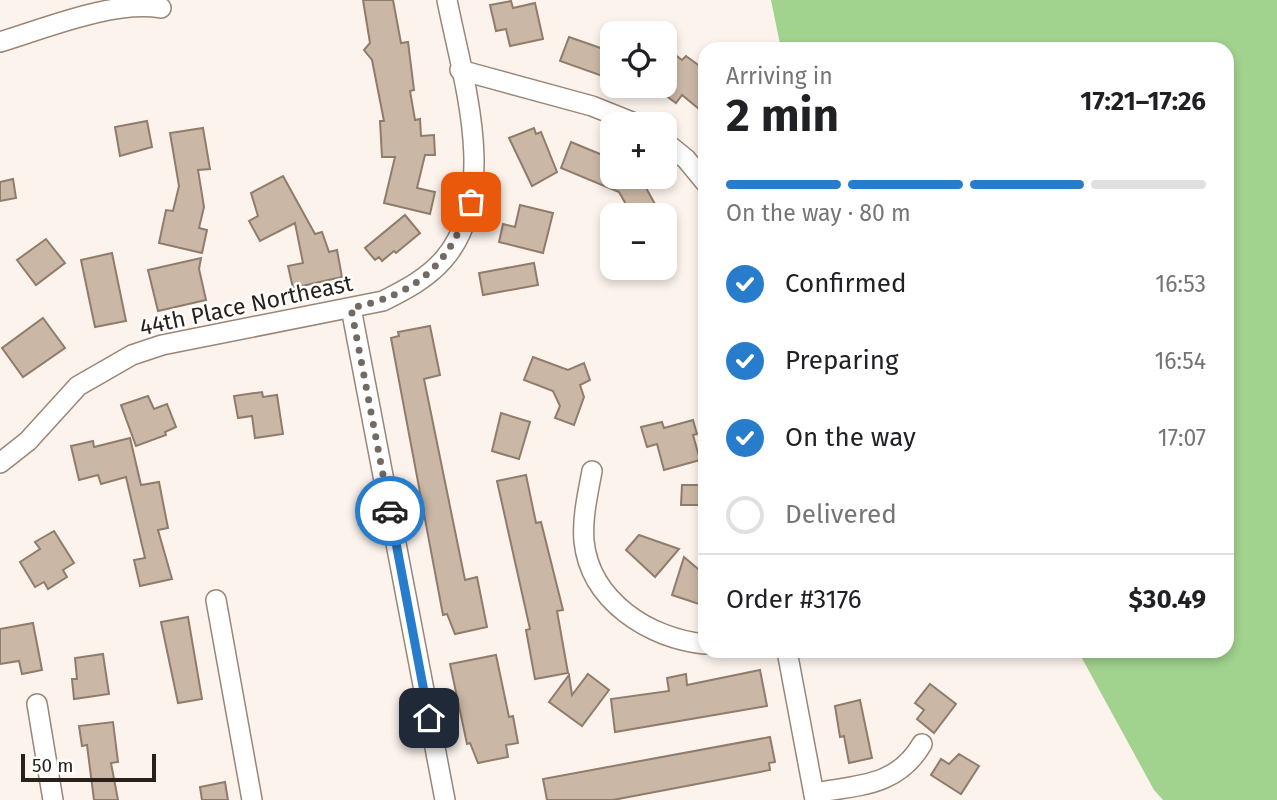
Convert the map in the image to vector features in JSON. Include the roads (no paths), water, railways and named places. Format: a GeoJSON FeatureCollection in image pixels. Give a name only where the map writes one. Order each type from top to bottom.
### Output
{"type":"FeatureCollection","features":[{"type":"Feature","properties":{"kind":"street"},"geometry":{"type":"LineString","coordinates":[[447,0],[460,70],[607,112]]}},
{"type":"Feature","properties":{"kind":"street"},"geometry":{"type":"LineString","coordinates":[[0,42],[81,18],[142,5],[161,8]]}},
{"type":"Feature","properties":{"kind":"street","name":"44th Place Northeast"},"geometry":{"type":"LineString","coordinates":[[0,463],[28,440],[78,386],[132,355],[162,345],[383,301],[410,288],[445,259],[460,233],[475,181],[475,152],[460,70]]}},
{"type":"Feature","properties":{"kind":"street"},"geometry":{"type":"LineString","coordinates":[[677,154],[698,175]]}},
{"type":"Feature","properties":{"kind":"street"},"geometry":{"type":"LineString","coordinates":[[351,308],[445,800]]}},
{"type":"Feature","properties":{"kind":"street"},"geometry":{"type":"LineString","coordinates":[[592,471],[586,504],[584,539],[589,562],[603,589],[626,613],[647,629],[682,642],[698,643]]}},
{"type":"Feature","properties":{"kind":"street"},"geometry":{"type":"LineString","coordinates":[[216,600],[252,800]]}},
{"type":"Feature","properties":{"kind":"street"},"geometry":{"type":"LineString","coordinates":[[788,658],[814,798],[893,776],[911,762],[922,744]]}},
{"type":"Feature","properties":{"kind":"street"},"geometry":{"type":"LineString","coordinates":[[37,704],[53,800]]}}]}
